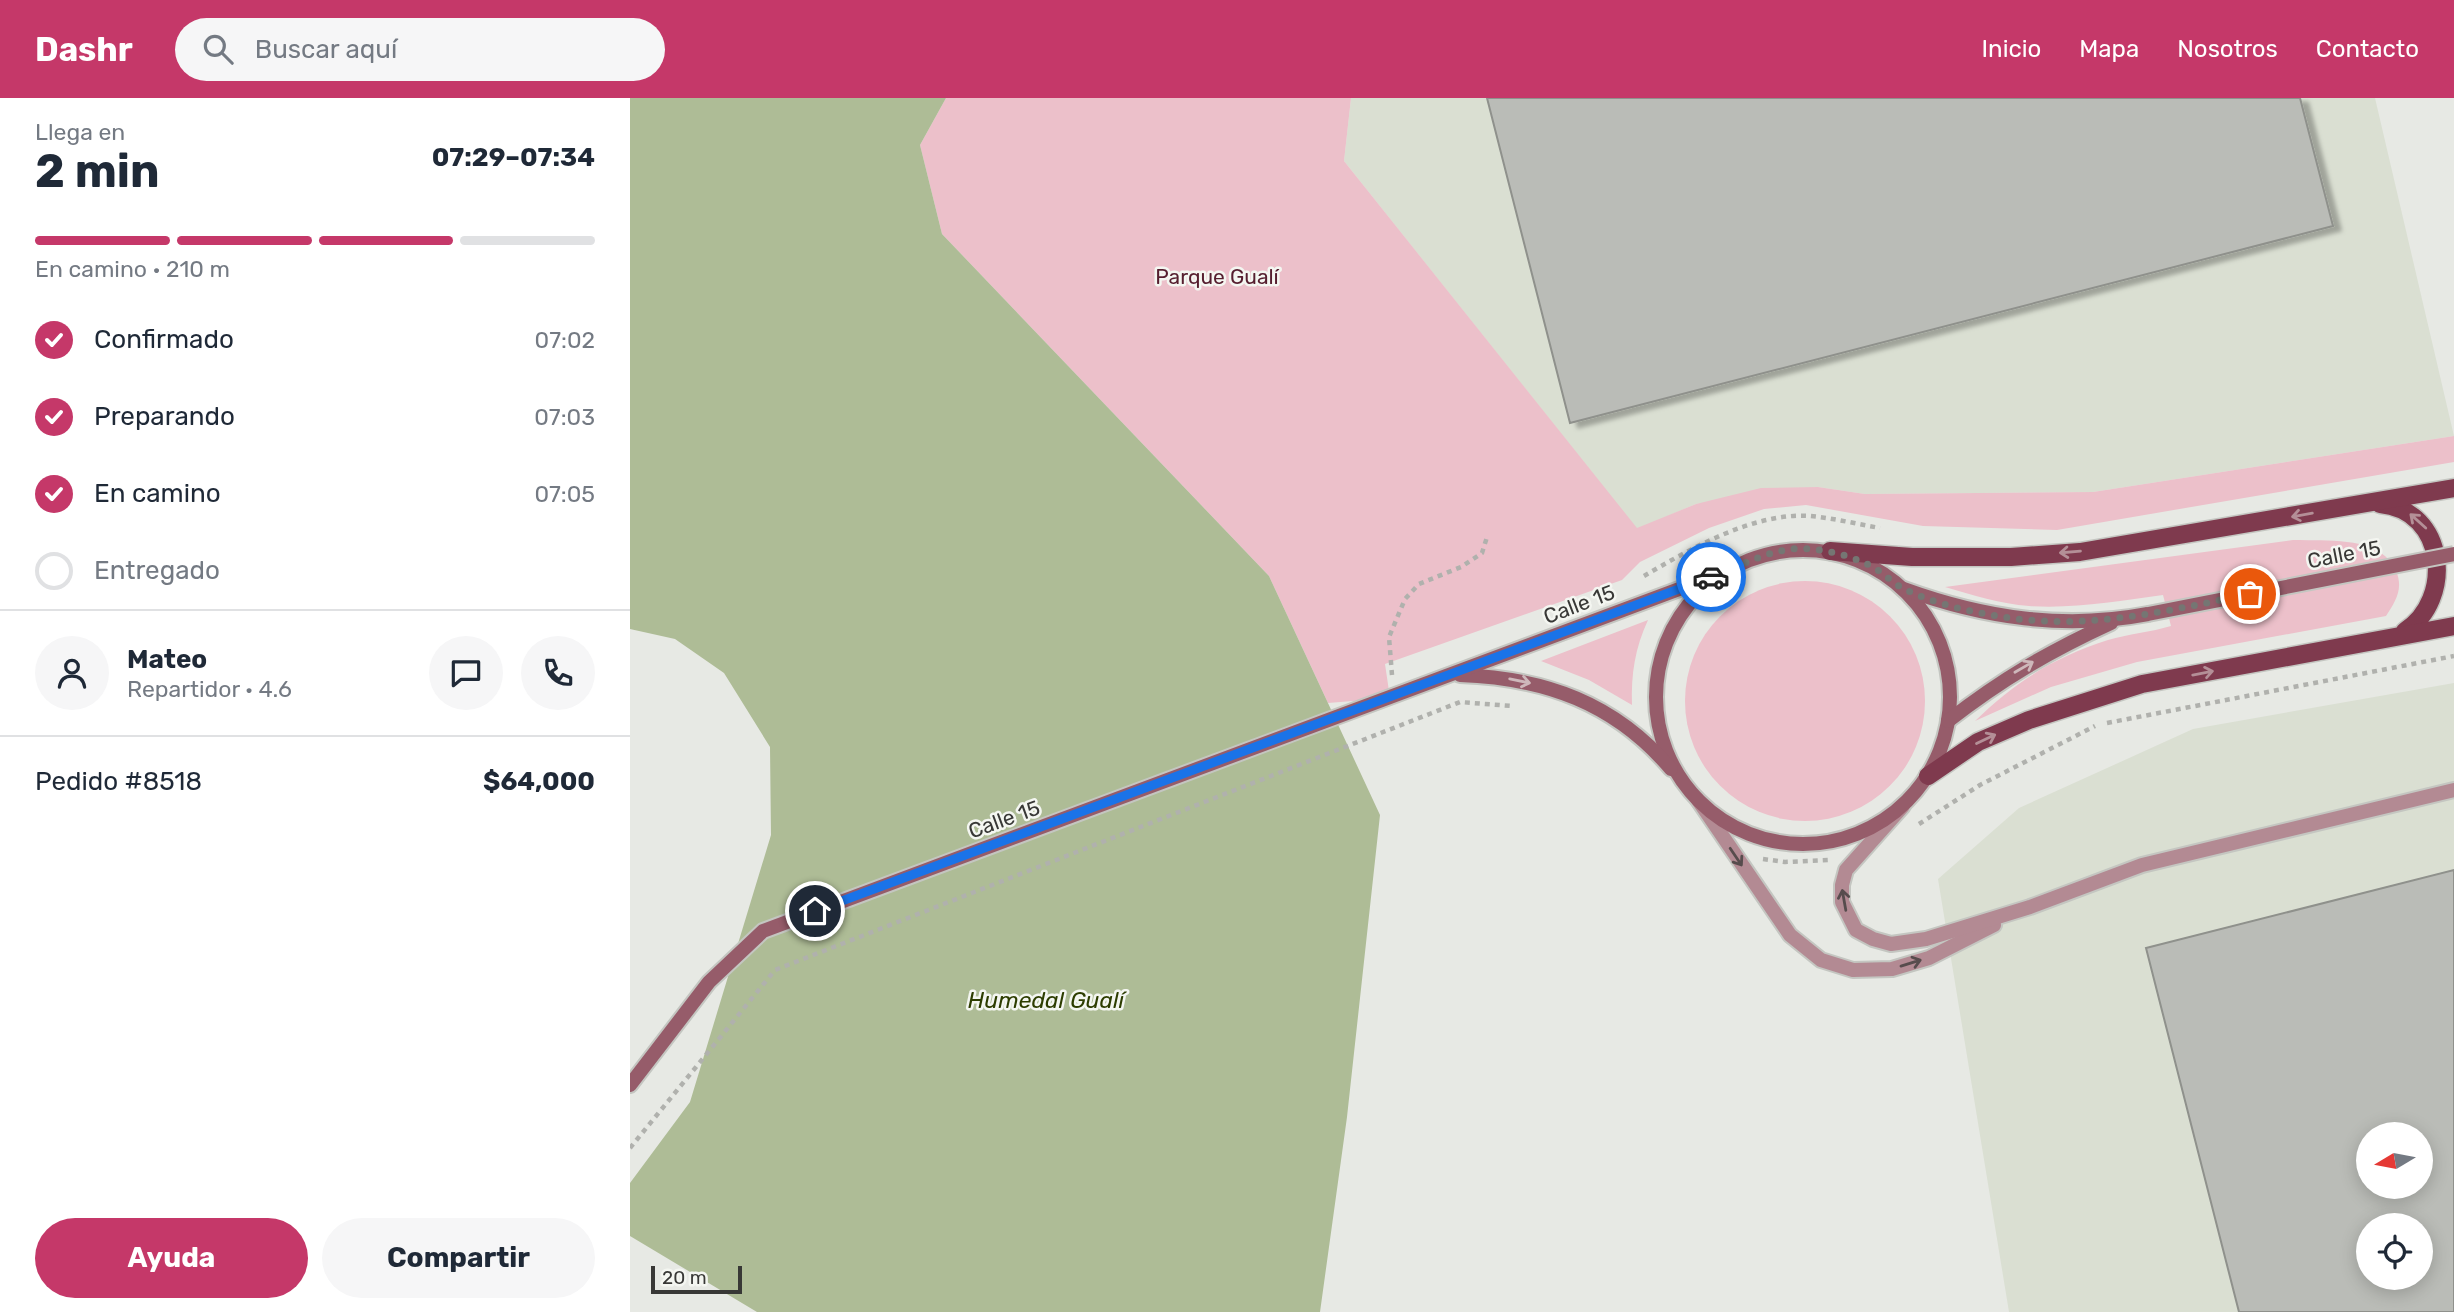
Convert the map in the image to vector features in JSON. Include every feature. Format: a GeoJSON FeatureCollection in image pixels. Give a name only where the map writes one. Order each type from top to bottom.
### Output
{"type":"FeatureCollection","features":[{"type":"Feature","properties":{"kind":"main road"},"geometry":{"type":"LineString","coordinates":[[1830,551],[1912,557],[2011,557],[2066,553],[2454,488]]}},
{"type":"Feature","properties":{"kind":"main road"},"geometry":{"type":"LineString","coordinates":[[2369,503],[2389,505],[2407,512],[2423,524],[2434,540],[2441,558],[2442,578],[2428,613],[2414,626],[2396,636]]}},
{"type":"Feature","properties":{"kind":"main road"},"geometry":{"type":"LineString","coordinates":[[1928,776],[1978,742],[2019,724],[2142,684],[2454,625]]}},
{"type":"Feature","properties":{"kind":"street"},"geometry":{"type":"LineString","coordinates":[[1793,549],[1830,551],[1869,565],[1903,589],[1926,616],[1942,649],[1950,685],[1948,721],[1941,749],[1928,776],[1903,806],[1872,828],[1836,841],[1799,845],[1762,839],[1727,824],[1698,800],[1678,775],[1664,745],[1657,713],[1657,681],[1664,649],[1677,619],[1697,594],[1722,573],[1756,557],[1793,549]]}},
{"type":"Feature","properties":{"kind":"street","name":"Calle 15"},"geometry":{"type":"LineString","coordinates":[[1903,589],[1991,615],[2037,621],[2119,620],[2454,554]]}},
{"type":"Feature","properties":{"kind":"street","name":"Calle 15"},"geometry":{"type":"LineString","coordinates":[[630,1085],[709,982],[763,931],[1722,573]]}},
{"type":"Feature","properties":{"kind":"street","name":"Calle 15"},"geometry":{"type":"LineString","coordinates":[[1948,721],[2016,671],[2119,620]]}},
{"type":"Feature","properties":{"kind":"street","name":"Calle 15"},"geometry":{"type":"LineString","coordinates":[[1452,675],[1524,681],[1547,686],[1591,704],[1632,731],[1667,764],[1698,800]]}},
{"type":"Feature","properties":{"kind":"lane"},"geometry":{"type":"LineString","coordinates":[[1903,806],[1846,870],[1842,886],[1842,902],[1856,929],[1872,939],[1891,944],[1926,939],[2030,907],[2142,865],[2454,790]]}},
{"type":"Feature","properties":{"kind":"lane"},"geometry":{"type":"LineString","coordinates":[[1698,800],[1790,934],[1821,960],[1853,970],[1892,969],[1929,958],[2030,907]]}},
{"type":"Feature","properties":{"kind":"path"},"geometry":{"type":"LineString","coordinates":[[1392,678],[1389,637],[1405,599],[1419,584],[1461,567],[1482,553],[1487,537]]}},
{"type":"Feature","properties":{"kind":"path"},"geometry":{"type":"LineString","coordinates":[[1980,785],[2098,724],[2454,656]]}},
{"type":"Feature","properties":{"kind":"path"},"geometry":{"type":"LineString","coordinates":[[630,1148],[775,970],[1460,702]]}},
{"type":"Feature","properties":{"kind":"shaded area"},"geometry":{"type":"Polygon","coordinates":[[[1351,98],[2375,98],[2454,436],[2093,492],[1865,494],[1818,487],[1696,504],[1637,529],[1344,161],[1351,98]]]}},
{"type":"Feature","properties":{"kind":"shaded area"},"geometry":{"type":"Polygon","coordinates":[[[2454,683],[2454,1312],[2009,1312],[1938,879],[2019,808],[2193,729],[2454,683]]]}},
{"type":"Feature","properties":{"kind":"green space","name":"Parque Gualí"},"geometry":{"type":"Polygon","coordinates":[[[946,98],[1351,98],[1344,161],[1637,528],[1696,504],[1761,488],[1818,487],[1865,494],[2093,492],[2454,436],[2454,462],[2057,530],[1923,526],[1806,505],[1764,509],[1709,528],[1640,562],[1622,580],[1385,664],[1390,698],[1328,703],[1269,576],[942,234],[920,145],[946,98]]]}},
{"type":"Feature","properties":{"kind":"green space"},"geometry":{"type":"Polygon","coordinates":[[[2293,540],[2351,542],[2378,551],[2389,559],[2396,571],[2399,589],[2386,616],[2137,662],[2051,687],[1975,721],[2020,683],[2070,654],[2108,640],[2171,626],[2163,595],[2096,604],[2046,607],[1987,599],[1945,587],[2293,540]]]}},
{"type":"Feature","properties":{"kind":"green space"},"geometry":{"type":"Polygon","coordinates":[[[1793,581],[1817,581],[1862,595],[1890,616],[1905,634],[1916,655],[1923,678],[1923,724],[1916,747],[1905,768],[1890,786],[1862,807],[1840,816],[1817,821],[1793,821],[1748,807],[1729,794],[1712,777],[1699,758],[1690,736],[1685,713],[1685,689],[1699,644],[1712,625],[1729,608],[1748,595],[1770,586],[1793,581]]]}},
{"type":"Feature","properties":{"kind":"green space"},"geometry":{"type":"Polygon","coordinates":[[[1648,620],[1635,661],[1632,705],[1589,680],[1541,661],[1648,620]]]}},
{"type":"Feature","properties":{"kind":"water","name":"Humedal Gualí"},"geometry":{"type":"Polygon","coordinates":[[[630,98],[946,98],[920,145],[942,234],[1269,576],[1380,815],[1347,1117],[1320,1312],[757,1312],[630,1236],[630,1183],[690,1102],[771,835],[770,747],[724,673],[675,639],[630,629],[630,98]]]}},
{"type":"Feature","properties":{"kind":"building"},"geometry":{"type":"Polygon","coordinates":[[[1487,98],[2300,98],[2333,226],[1570,423],[1487,98]]]}},
{"type":"Feature","properties":{"kind":"building"},"geometry":{"type":"Polygon","coordinates":[[[2454,870],[2454,1312],[2239,1312],[2146,948],[2454,870]]]}},
{"type":"Feature","properties":{"kind":"way so far"},"geometry":{"type":"LineString","coordinates":[[1711,577],[1756,557],[1793,549],[1830,551],[1869,565],[1903,589],[1947,604],[1991,615],[2037,621],[2119,620],[2250,594]]}},
{"type":"Feature","properties":{"kind":"route"},"geometry":{"type":"LineString","coordinates":[[815,911],[1711,577]]}}]}
